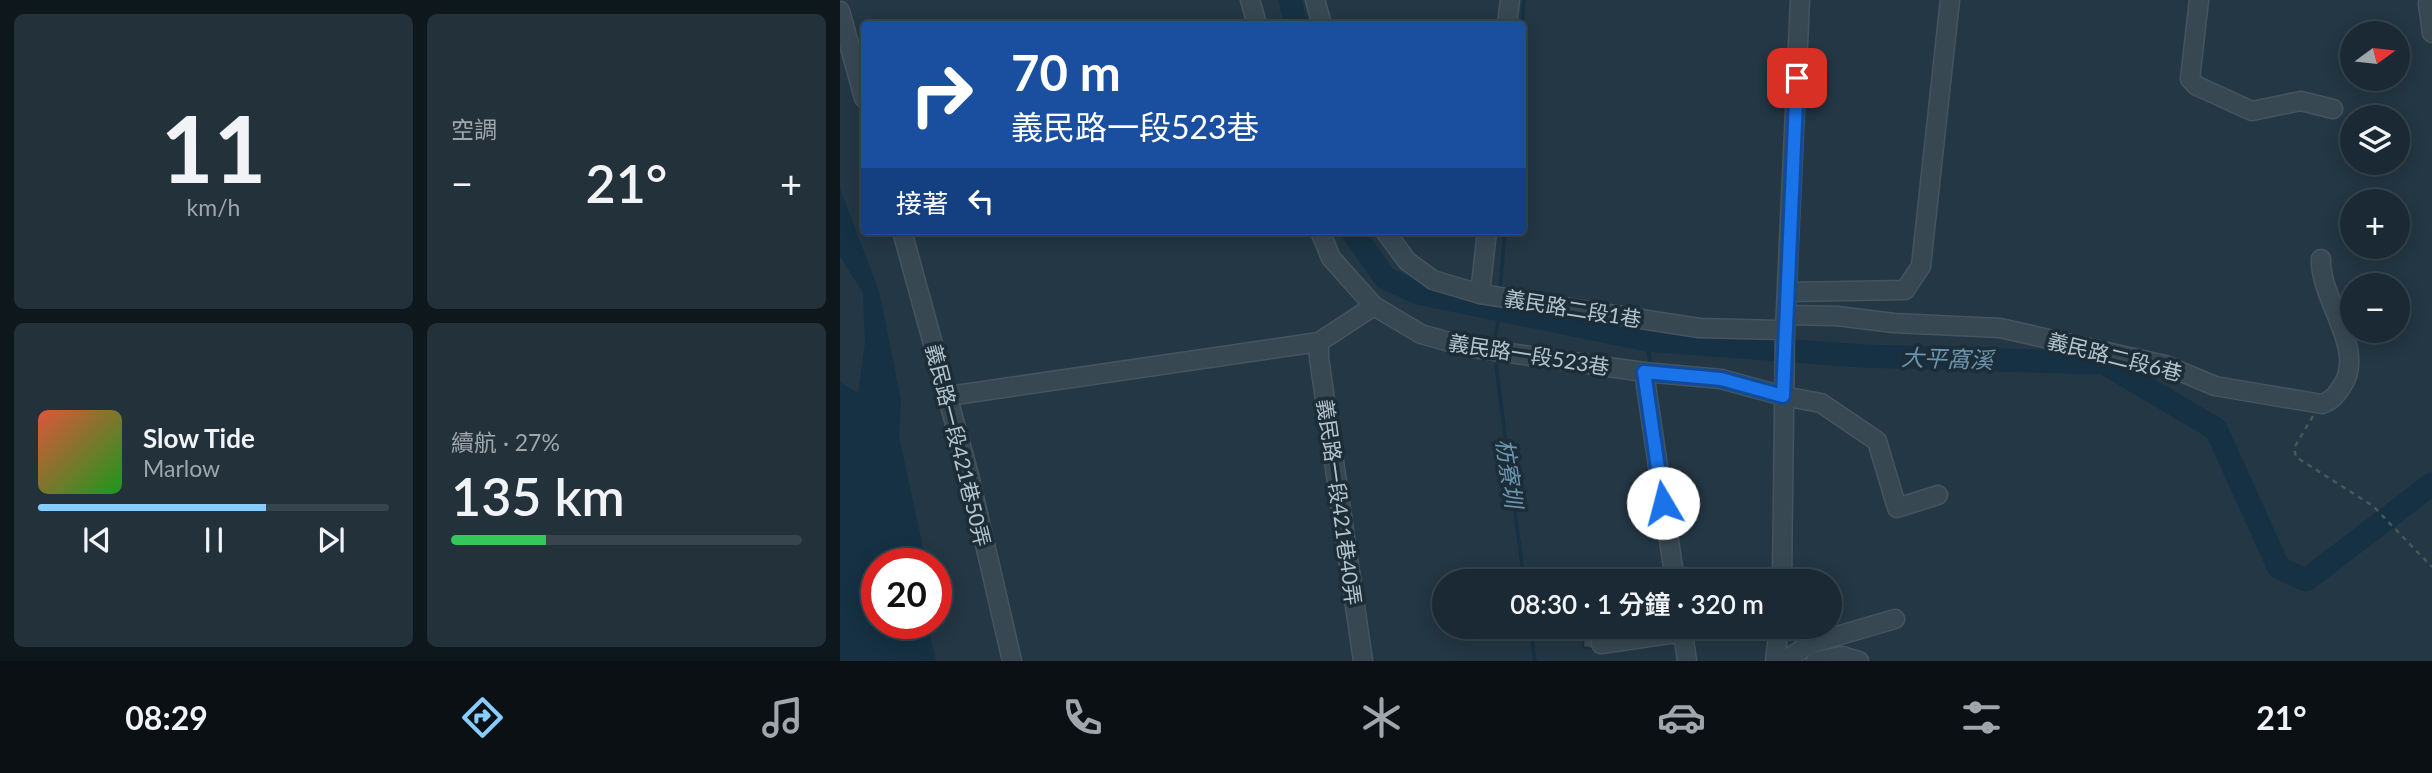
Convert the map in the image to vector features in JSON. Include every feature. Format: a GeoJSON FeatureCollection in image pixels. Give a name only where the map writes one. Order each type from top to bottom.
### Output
{"type":"FeatureCollection","features":[{"type":"Feature","properties":{"kind":"street"},"geometry":{"type":"LineString","coordinates":[[1250,0],[1256,21]]}},
{"type":"Feature","properties":{"kind":"street"},"geometry":{"type":"LineString","coordinates":[[1315,0],[1321,21]]}},
{"type":"Feature","properties":{"kind":"street"},"geometry":{"type":"LineString","coordinates":[[1507,21],[1510,0]]}},
{"type":"Feature","properties":{"kind":"street"},"geometry":{"type":"LineString","coordinates":[[1782,569],[1785,323],[1800,0]]}},
{"type":"Feature","properties":{"kind":"street"},"geometry":{"type":"LineString","coordinates":[[1787,292],[1905,290],[1921,266],[1950,0]]}},
{"type":"Feature","properties":{"kind":"street"},"geometry":{"type":"LineString","coordinates":[[2199,0],[2190,79],[2197,86],[2252,111],[2301,101],[2333,109]]}},
{"type":"Feature","properties":{"kind":"street"},"geometry":{"type":"LineString","coordinates":[[2430,0],[2428,12],[2432,33]]}},
{"type":"Feature","properties":{"kind":"street"},"geometry":{"type":"LineString","coordinates":[[840,11],[861,87]]}},
{"type":"Feature","properties":{"kind":"street","name":"義民路一段421巷50弄"},"geometry":{"type":"LineString","coordinates":[[903,235],[970,475],[1012,661]]}},
{"type":"Feature","properties":{"kind":"street","name":"義民路一段523巷"},"geometry":{"type":"LineString","coordinates":[[1322,235],[1331,258],[1374,306],[1421,334],[1467,347],[1644,372],[1721,379],[1821,403],[1877,441],[1896,508],[1938,495]]}},
{"type":"Feature","properties":{"kind":"street","name":"義民路二段1巷"},"geometry":{"type":"LineString","coordinates":[[1388,235],[1406,261],[1433,280],[1480,294],[1699,328],[1785,323]]}},
{"type":"Feature","properties":{"kind":"street"},"geometry":{"type":"LineString","coordinates":[[1480,294],[1487,235]]}},
{"type":"Feature","properties":{"kind":"street"},"geometry":{"type":"LineString","coordinates":[[2314,402],[2322,404],[2333,400],[2349,376],[2347,348],[2320,274],[2321,259]]}},
{"type":"Feature","properties":{"kind":"street"},"geometry":{"type":"LineString","coordinates":[[948,396],[1319,342],[1374,306]]}},
{"type":"Feature","properties":{"kind":"street","name":"義民路二段6巷"},"geometry":{"type":"LineString","coordinates":[[1785,323],[1837,316],[1894,323],[2000,328],[2165,365],[2215,386],[2314,402]]}},
{"type":"Feature","properties":{"kind":"street","name":"義民路一段421巷40弄"},"geometry":{"type":"LineString","coordinates":[[1319,342],[1319,358],[1363,661]]}},
{"type":"Feature","properties":{"kind":"street"},"geometry":{"type":"LineString","coordinates":[[1644,372],[1673,569]]}},
{"type":"Feature","properties":{"kind":"street"},"geometry":{"type":"LineString","coordinates":[[1785,661],[1809,644],[1895,619]]}},
{"type":"Feature","properties":{"kind":"street"},"geometry":{"type":"LineString","coordinates":[[1601,643],[1624,639]]}},
{"type":"Feature","properties":{"kind":"street"},"geometry":{"type":"LineString","coordinates":[[1684,639],[1687,661]]}},
{"type":"Feature","properties":{"kind":"street"},"geometry":{"type":"LineString","coordinates":[[1775,661],[1778,639]]}},
{"type":"Feature","properties":{"kind":"street"},"geometry":{"type":"LineString","coordinates":[[1816,661],[1842,656],[1859,661]]}},
{"type":"Feature","properties":{"kind":"path"},"geometry":{"type":"LineString","coordinates":[[2314,402],[2315,412],[2294,447],[2297,457],[2373,506],[2432,567]]}},
{"type":"Feature","properties":{"kind":"water"},"geometry":{"type":"Polygon","coordinates":[[[840,188],[879,291],[901,400],[899,437],[923,548],[861,548],[861,639],[931,639],[936,661],[840,661],[840,382],[858,393],[865,344],[863,293],[840,256],[840,188]]]}},
{"type":"Feature","properties":{"kind":"building"},"geometry":{"type":"Polygon","coordinates":[[[1584,639],[1595,639],[1593,649],[1583,647],[1584,639]]]}},
{"type":"Feature","properties":{"kind":"waterway","name":"大平窩溪"},"geometry":{"type":"LineString","coordinates":[[1290,0],[1295,21]]}},
{"type":"Feature","properties":{"kind":"waterway","name":"枋寮圳"},"geometry":{"type":"LineString","coordinates":[[1522,21],[1524,0]]}},
{"type":"Feature","properties":{"kind":"waterway","name":"大平窩溪"},"geometry":{"type":"LineString","coordinates":[[1355,235],[1385,278],[1418,293],[1647,340],[1863,356],[2104,363],[2216,429],[2279,568],[2306,580],[2432,484]]}},
{"type":"Feature","properties":{"kind":"waterway","name":"枋寮圳"},"geometry":{"type":"LineString","coordinates":[[1500,290],[1505,235]]}},
{"type":"Feature","properties":{"kind":"waterway"},"geometry":{"type":"LineString","coordinates":[[1494,344],[1500,310]]}},
{"type":"Feature","properties":{"kind":"waterway"},"geometry":{"type":"LineString","coordinates":[[1647,340],[1650,362]]}},
{"type":"Feature","properties":{"kind":"waterway","name":"枋寮圳"},"geometry":{"type":"LineString","coordinates":[[1496,365],[1522,569]]}},
{"type":"Feature","properties":{"kind":"waterway","name":"枋寮圳"},"geometry":{"type":"LineString","coordinates":[[1532,639],[1535,661]]}},
{"type":"Feature","properties":{"kind":"route"},"geometry":{"type":"LineString","coordinates":[[1663,503],[1644,372],[1721,379],[1783,396],[1797,78]]}}]}
